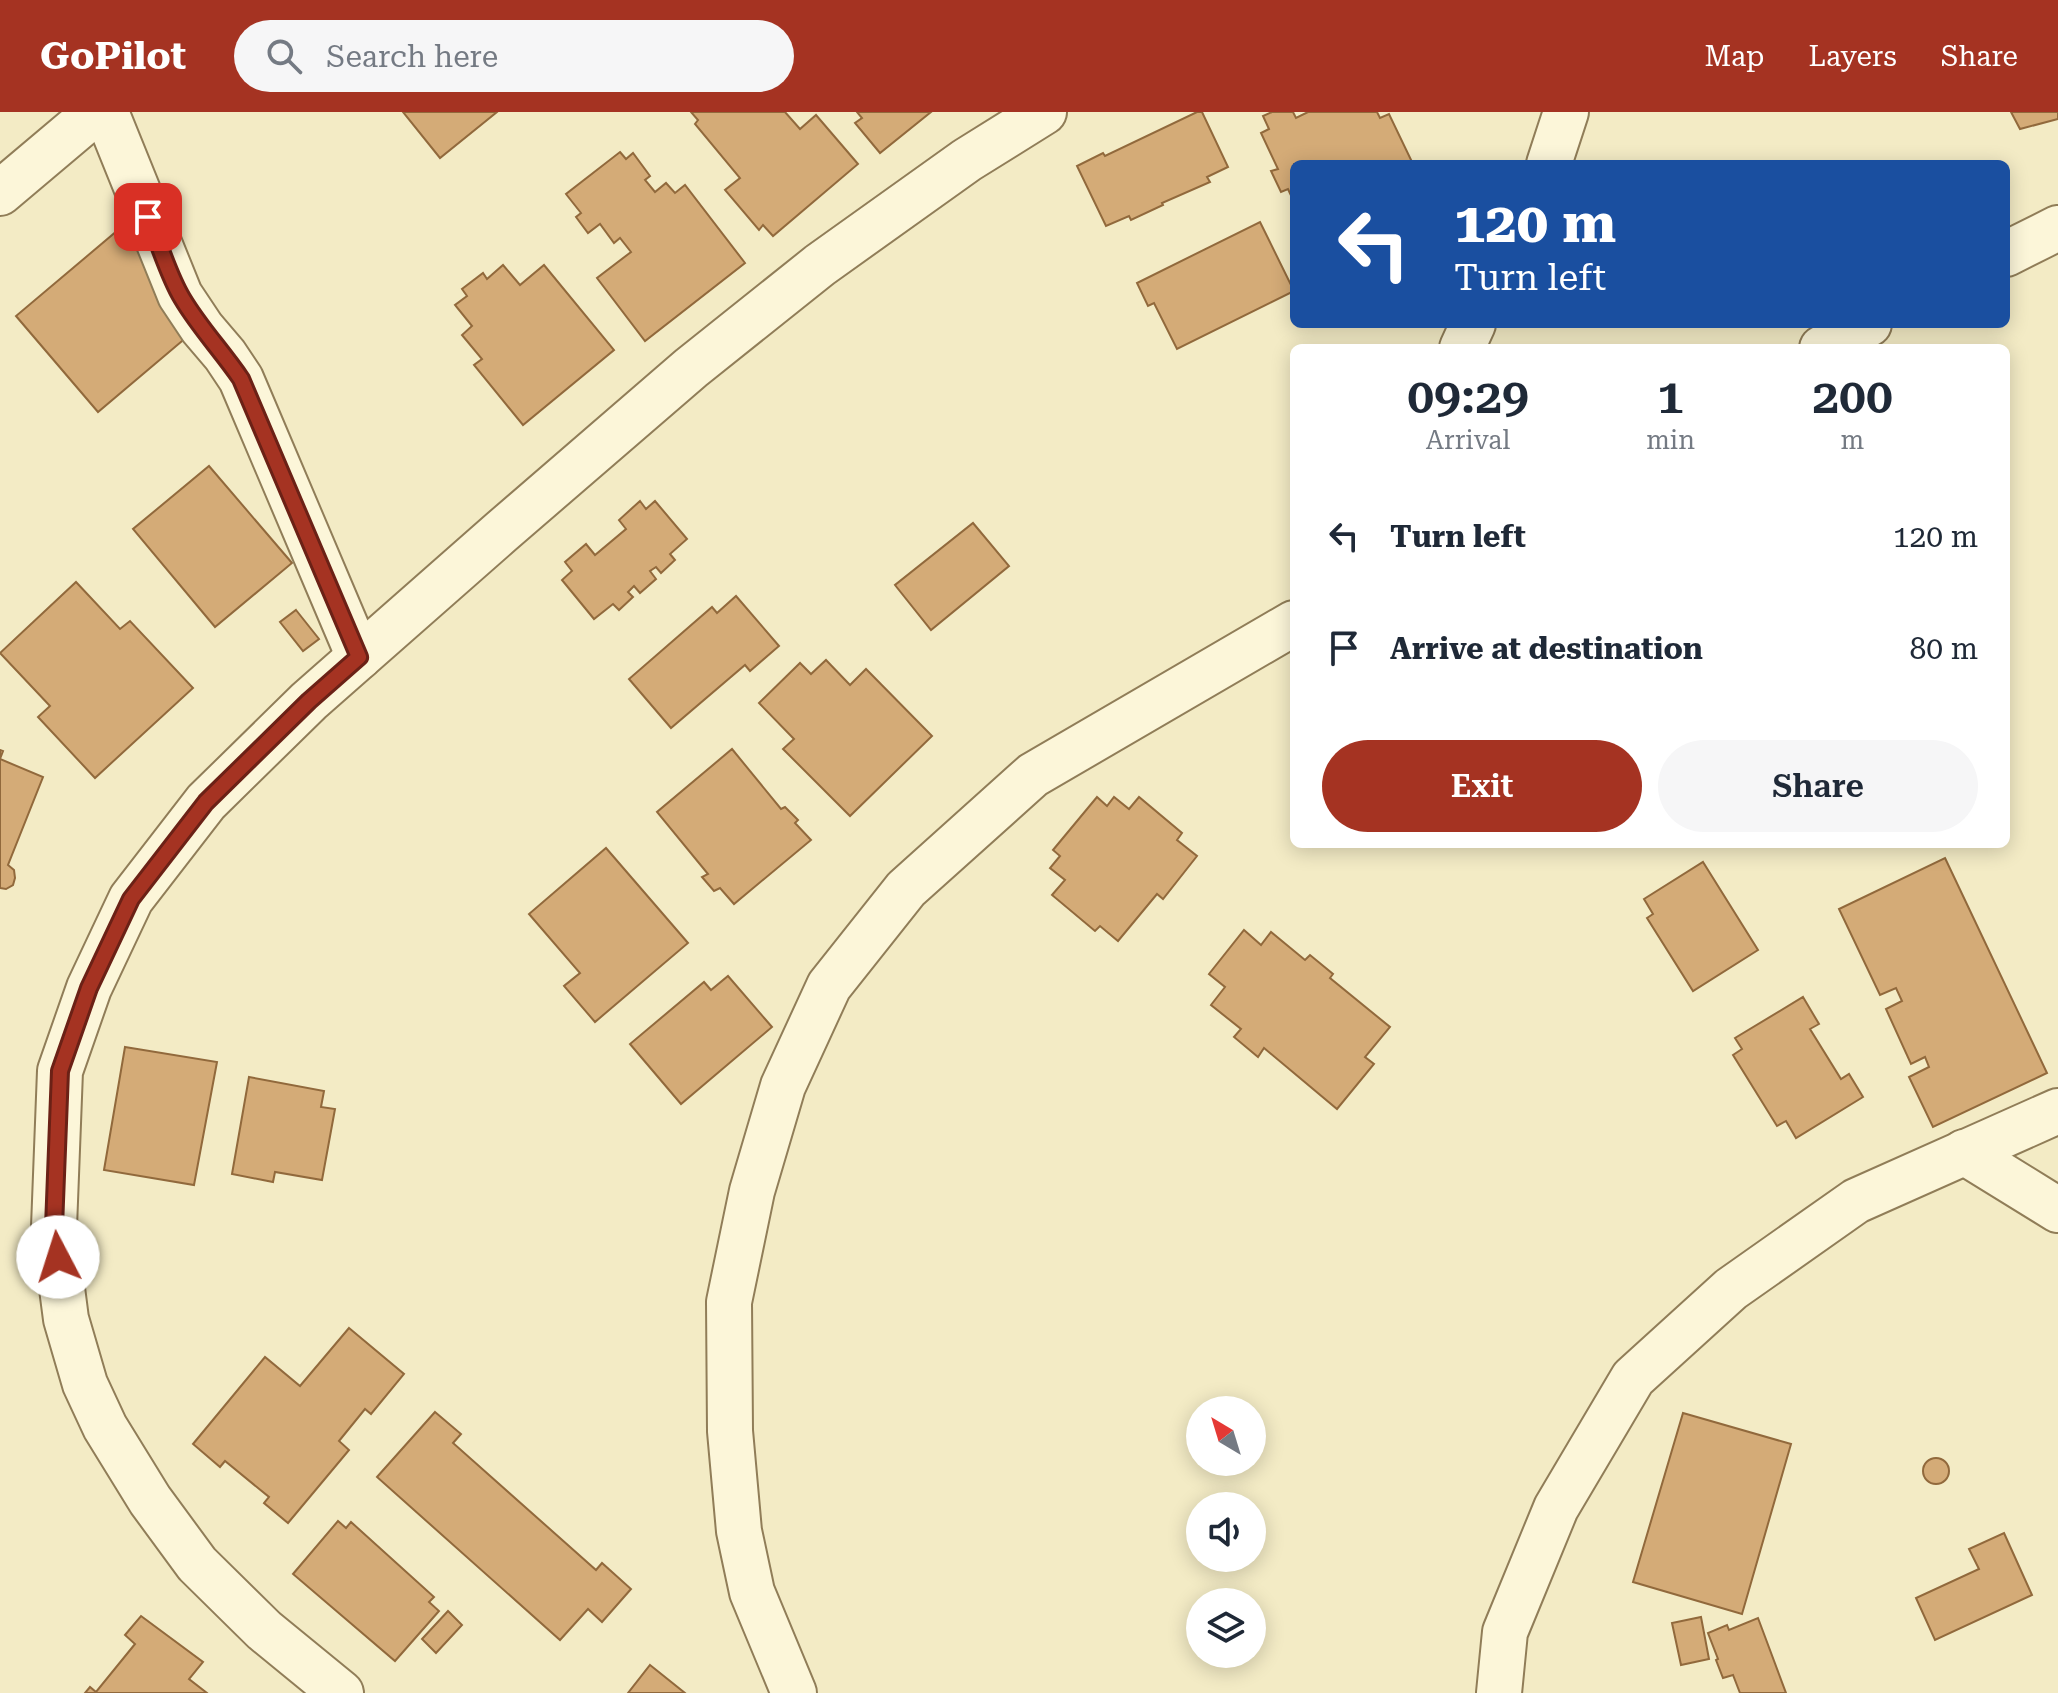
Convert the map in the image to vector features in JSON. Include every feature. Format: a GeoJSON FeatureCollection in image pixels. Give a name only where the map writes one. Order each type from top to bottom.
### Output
{"type":"FeatureCollection","features":[{"type":"Feature","properties":{"kind":"street"},"geometry":{"type":"LineString","coordinates":[[0,193],[96,112]]}},
{"type":"Feature","properties":{"kind":"street"},"geometry":{"type":"LineString","coordinates":[[106,112],[180,295],[241,379],[359,657]]}},
{"type":"Feature","properties":{"kind":"street"},"geometry":{"type":"LineString","coordinates":[[341,1693],[264,1630],[197,1564],[150,1500],[105,1427],[85,1384],[66,1319],[54,1227],[60,1071],[89,988],[131,899],[206,802],[309,701],[691,368],[820,265],[967,160],[1044,112]]}},
{"type":"Feature","properties":{"kind":"street"},"geometry":{"type":"LineString","coordinates":[[1550,160],[1566,112]]}},
{"type":"Feature","properties":{"kind":"street"},"geometry":{"type":"LineString","coordinates":[[2010,252],[2058,228]]}},
{"type":"Feature","properties":{"kind":"street"},"geometry":{"type":"LineString","coordinates":[[1830,344],[1861,328]]}},
{"type":"Feature","properties":{"kind":"street"},"geometry":{"type":"LineString","coordinates":[[794,1693],[752,1592],[739,1531],[730,1431],[729,1302],[752,1191],[783,1086],[829,986],[906,889],[1033,775],[1290,625]]}},
{"type":"Feature","properties":{"kind":"street"},"geometry":{"type":"LineString","coordinates":[[1499,1693],[1505,1632],[1556,1508],[1633,1378],[1731,1289],[1856,1201],[2058,1111]]}},
{"type":"Feature","properties":{"kind":"street"},"geometry":{"type":"LineString","coordinates":[[1964,1152],[2058,1210]]}},
{"type":"Feature","properties":{"kind":"building"},"geometry":{"type":"Polygon","coordinates":[[[403,112],[497,112],[440,158],[403,112]]]}},
{"type":"Feature","properties":{"kind":"building"},"geometry":{"type":"Polygon","coordinates":[[[691,112],[785,112],[800,129],[816,115],[858,164],[773,236],[763,225],[759,230],[725,190],[740,178],[695,124],[698,120],[691,112]]]}},
{"type":"Feature","properties":{"kind":"building"},"geometry":{"type":"Polygon","coordinates":[[[857,112],[931,112],[880,153],[855,123],[862,118],[857,112]]]}},
{"type":"Feature","properties":{"kind":"building"},"geometry":{"type":"Polygon","coordinates":[[[1202,112],[1228,167],[1207,177],[1210,182],[1163,205],[1131,220],[1129,216],[1106,226],[1077,166],[1202,112]]]}},
{"type":"Feature","properties":{"kind":"building"},"geometry":{"type":"Polygon","coordinates":[[[1272,112],[1293,112],[1296,118],[1308,112],[1377,112],[1380,118],[1389,114],[1411,160],[1290,160],[1290,193],[1288,189],[1281,192],[1271,171],[1278,169],[1261,133],[1269,129],[1263,116],[1272,112]]]}},
{"type":"Feature","properties":{"kind":"building"},"geometry":{"type":"Polygon","coordinates":[[[2011,112],[2058,112],[2058,119],[2020,129],[2011,112]]]}},
{"type":"Feature","properties":{"kind":"building"},"geometry":{"type":"Polygon","coordinates":[[[620,152],[626,159],[633,153],[650,176],[645,180],[655,192],[666,183],[675,193],[685,185],[745,263],[645,341],[597,278],[631,252],[620,238],[614,243],[600,224],[588,233],[576,217],[581,213],[566,194],[620,152]]]}},
{"type":"Feature","properties":{"kind":"building"},"geometry":{"type":"Polygon","coordinates":[[[1260,222],[1290,283],[1290,293],[1177,349],[1154,303],[1148,306],[1137,283],[1260,222]]]}},
{"type":"Feature","properties":{"kind":"building"},"geometry":{"type":"Polygon","coordinates":[[[124,225],[157,263],[188,336],[98,412],[16,316],[124,225]]]}},
{"type":"Feature","properties":{"kind":"building"},"geometry":{"type":"Polygon","coordinates":[[[503,265],[520,285],[544,265],[614,350],[523,425],[474,365],[482,359],[462,335],[472,326],[455,305],[467,296],[462,289],[483,273],[487,279],[503,265]]]}},
{"type":"Feature","properties":{"kind":"building"},"geometry":{"type":"Polygon","coordinates":[[[209,466],[292,563],[215,627],[133,529],[209,466]]]}},
{"type":"Feature","properties":{"kind":"building"},"geometry":{"type":"Polygon","coordinates":[[[640,501],[646,509],[655,501],[687,539],[670,554],[675,560],[661,573],[656,567],[650,571],[656,579],[640,593],[634,586],[628,592],[633,597],[619,610],[613,604],[594,619],[562,580],[572,571],[565,562],[586,544],[595,555],[626,529],[619,520],[640,501]]]}},
{"type":"Feature","properties":{"kind":"building"},"geometry":{"type":"Polygon","coordinates":[[[973,523],[1009,566],[931,630],[895,585],[973,523]]]}},
{"type":"Feature","properties":{"kind":"building"},"geometry":{"type":"Polygon","coordinates":[[[76,582],[120,629],[130,621],[193,688],[95,778],[38,717],[50,706],[0,653],[76,582]]]}},
{"type":"Feature","properties":{"kind":"building"},"geometry":{"type":"Polygon","coordinates":[[[736,596],[779,646],[750,671],[745,665],[671,728],[629,679],[712,607],[717,613],[736,596]]]}},
{"type":"Feature","properties":{"kind":"building"},"geometry":{"type":"Polygon","coordinates":[[[296,610],[319,639],[303,651],[280,622],[296,610]]]}},
{"type":"Feature","properties":{"kind":"building"},"geometry":{"type":"Polygon","coordinates":[[[826,660],[850,685],[866,669],[932,736],[850,816],[783,749],[794,739],[759,703],[800,663],[811,674],[826,660]]]}},
{"type":"Feature","properties":{"kind":"building"},"geometry":{"type":"Polygon","coordinates":[[[732,749],[781,809],[785,807],[798,820],[795,823],[811,840],[734,904],[720,888],[714,891],[702,877],[708,874],[657,812],[732,749]]]}},
{"type":"Feature","properties":{"kind":"building"},"geometry":{"type":"Polygon","coordinates":[[[0,759],[43,777],[8,865],[14,870],[15,878],[13,885],[6,889],[0,888],[0,759]]]}},
{"type":"Feature","properties":{"kind":"building"},"geometry":{"type":"Polygon","coordinates":[[[1097,797],[1107,806],[1114,797],[1129,809],[1139,797],[1182,833],[1177,840],[1197,856],[1163,899],[1157,894],[1118,941],[1100,926],[1095,931],[1052,895],[1065,880],[1050,868],[1060,856],[1053,850],[1097,797]]]}},
{"type":"Feature","properties":{"kind":"building"},"geometry":{"type":"Polygon","coordinates":[[[606,848],[688,943],[595,1022],[564,986],[580,973],[529,914],[606,848]]]}},
{"type":"Feature","properties":{"kind":"building"},"geometry":{"type":"Polygon","coordinates":[[[1945,858],[2047,1073],[1933,1127],[1909,1077],[1929,1067],[1925,1057],[1911,1064],[1886,1009],[1902,1001],[1896,988],[1880,995],[1839,909],[1945,858]]]}},
{"type":"Feature","properties":{"kind":"building"},"geometry":{"type":"Polygon","coordinates":[[[1703,862],[1758,950],[1693,991],[1647,918],[1653,914],[1644,899],[1703,862]]]}},
{"type":"Feature","properties":{"kind":"building"},"geometry":{"type":"Polygon","coordinates":[[[1244,930],[1261,945],[1271,932],[1305,960],[1310,955],[1333,974],[1330,978],[1390,1027],[1365,1057],[1374,1064],[1337,1109],[1264,1048],[1258,1057],[1234,1037],[1241,1029],[1211,1005],[1225,987],[1209,974],[1244,930]]]}},
{"type":"Feature","properties":{"kind":"building"},"geometry":{"type":"Polygon","coordinates":[[[728,976],[772,1027],[681,1104],[630,1044],[704,982],[711,990],[728,976]]]}},
{"type":"Feature","properties":{"kind":"building"},"geometry":{"type":"Polygon","coordinates":[[[1803,997],[1819,1024],[1810,1029],[1841,1079],[1849,1074],[1863,1097],[1796,1138],[1786,1121],[1777,1126],[1733,1055],[1742,1049],[1735,1038],[1803,997]]]}},
{"type":"Feature","properties":{"kind":"building"},"geometry":{"type":"Polygon","coordinates":[[[125,1047],[217,1062],[194,1185],[104,1170],[125,1047]]]}},
{"type":"Feature","properties":{"kind":"building"},"geometry":{"type":"Polygon","coordinates":[[[249,1077],[324,1091],[321,1107],[335,1109],[322,1180],[275,1172],[273,1182],[232,1174],[249,1077]]]}},
{"type":"Feature","properties":{"kind":"building"},"geometry":{"type":"Polygon","coordinates":[[[349,1328],[404,1374],[371,1414],[365,1409],[339,1441],[349,1450],[288,1523],[264,1503],[269,1497],[225,1461],[220,1467],[193,1444],[265,1357],[300,1386],[349,1328]]]}},
{"type":"Feature","properties":{"kind":"building"},"geometry":{"type":"Polygon","coordinates":[[[435,1412],[461,1434],[453,1443],[596,1570],[602,1563],[631,1589],[602,1622],[588,1609],[560,1640],[377,1477],[435,1412]]]}},
{"type":"Feature","properties":{"kind":"building"},"geometry":{"type":"Polygon","coordinates":[[[1683,1413],[1791,1444],[1742,1614],[1633,1582],[1683,1413]]]}},
{"type":"Feature","properties":{"kind":"building"},"geometry":{"type":"Polygon","coordinates":[[[1936,1458],[1945,1462],[1949,1471],[1945,1480],[1936,1484],[1927,1480],[1923,1471],[1927,1462],[1936,1458]]]}},
{"type":"Feature","properties":{"kind":"building"},"geometry":{"type":"Polygon","coordinates":[[[338,1521],[346,1528],[351,1522],[434,1597],[429,1602],[439,1611],[395,1661],[293,1574],[338,1521]]]}},
{"type":"Feature","properties":{"kind":"building"},"geometry":{"type":"Polygon","coordinates":[[[2004,1533],[2032,1595],[1935,1640],[1916,1598],[1979,1569],[1969,1549],[2004,1533]]]}},
{"type":"Feature","properties":{"kind":"building"},"geometry":{"type":"Polygon","coordinates":[[[448,1611],[462,1625],[436,1653],[422,1639],[448,1611]]]}},
{"type":"Feature","properties":{"kind":"building"},"geometry":{"type":"Polygon","coordinates":[[[141,1616],[203,1662],[189,1679],[207,1693],[85,1693],[90,1687],[96,1692],[135,1644],[125,1635],[141,1616]]]}},
{"type":"Feature","properties":{"kind":"building"},"geometry":{"type":"Polygon","coordinates":[[[1701,1617],[1709,1659],[1681,1665],[1672,1623],[1701,1617]]]}},
{"type":"Feature","properties":{"kind":"building"},"geometry":{"type":"Polygon","coordinates":[[[1758,1618],[1786,1693],[1740,1693],[1733,1675],[1723,1678],[1716,1660],[1708,1633],[1727,1625],[1729,1630],[1758,1618]]]}},
{"type":"Feature","properties":{"kind":"building"},"geometry":{"type":"Polygon","coordinates":[[[650,1665],[685,1693],[628,1693],[650,1665]]]}},
{"type":"Feature","properties":{"kind":"route"},"geometry":{"type":"LineString","coordinates":[[58,1257],[54,1227],[60,1071],[89,988],[131,899],[206,802],[309,701],[359,657],[241,379],[180,295],[148,217]]}}]}
